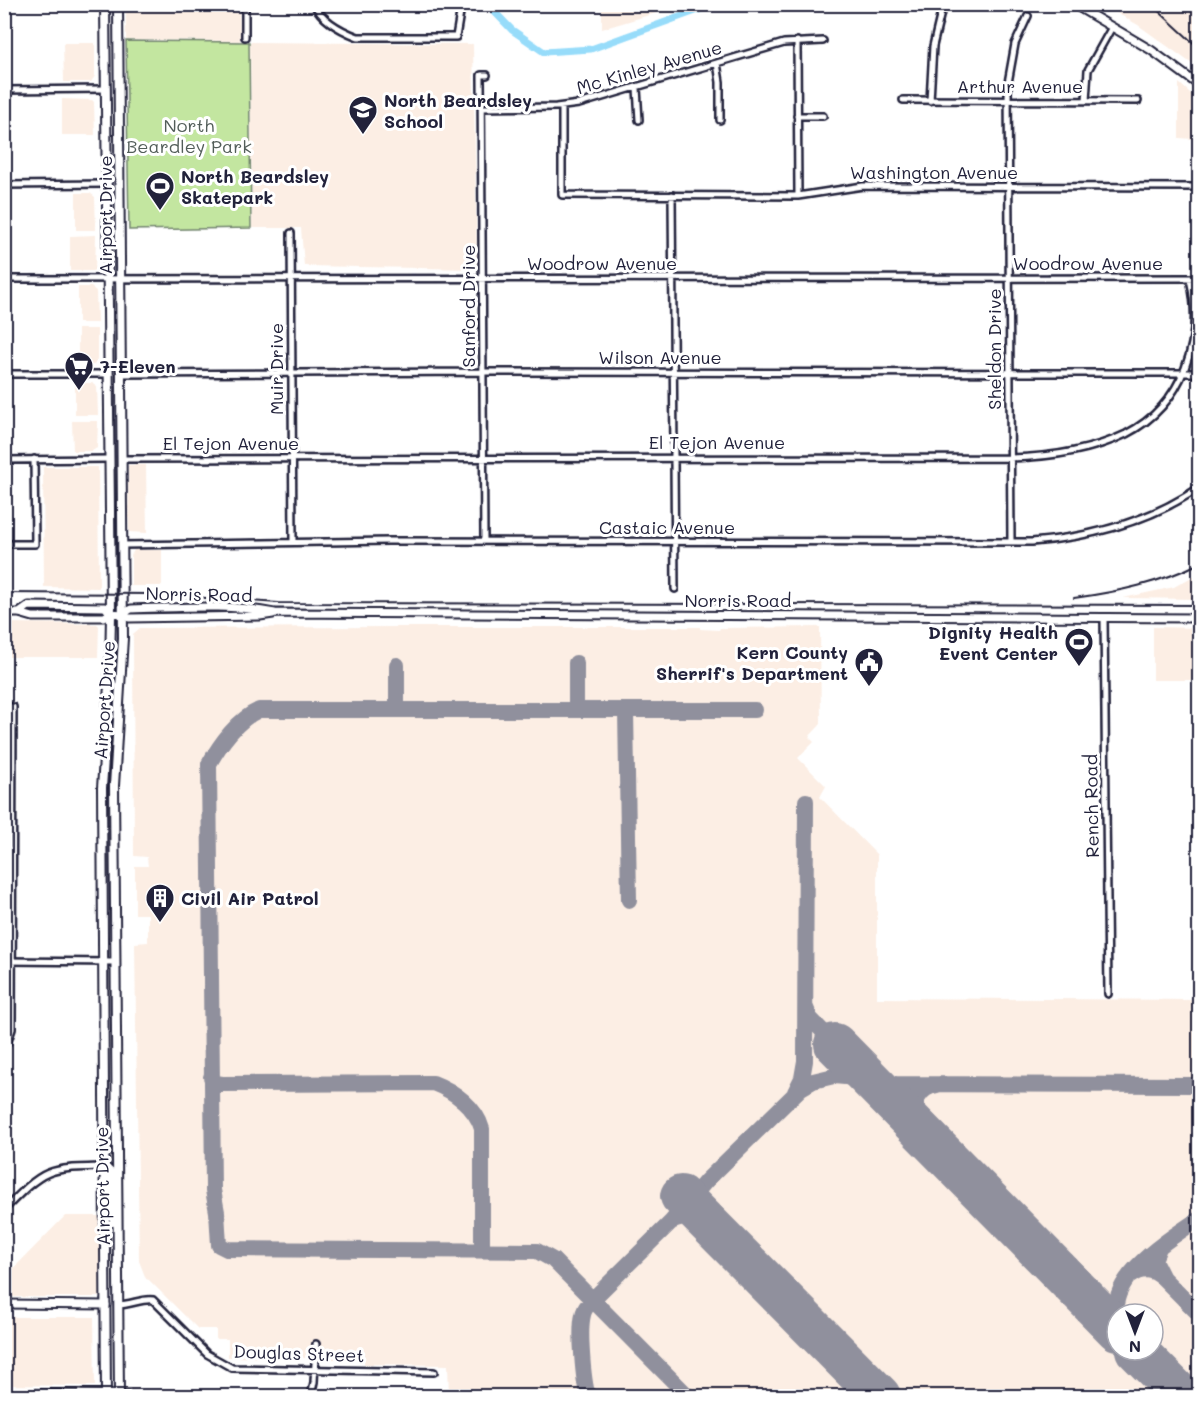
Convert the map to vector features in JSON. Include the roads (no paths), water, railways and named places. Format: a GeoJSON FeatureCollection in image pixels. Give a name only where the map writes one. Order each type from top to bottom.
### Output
{"type":"FeatureCollection","features":[{"type":"Feature","properties":{"kind":"main road","name":"Airport Drive"},"geometry":{"type":"LineString","coordinates":[[105,4],[111,614],[110,670],[102,788],[106,1395]]}},
{"type":"Feature","properties":{"kind":"main road","name":"Airport Drive"},"geometry":{"type":"LineString","coordinates":[[118,4],[123,545],[122,664],[114,772],[119,1396]]}},
{"type":"Feature","properties":{"kind":"main road"},"geometry":{"type":"LineString","coordinates":[[105,1167],[111,1173],[112,1209],[118,1238]]}},
{"type":"Feature","properties":{"kind":"main road"},"geometry":{"type":"LineString","coordinates":[[4,1394],[119,1396]]}},
{"type":"Feature","properties":{"kind":"street"},"geometry":{"type":"LineString","coordinates":[[245,4],[245,38]]}},
{"type":"Feature","properties":{"kind":"street"},"geometry":{"type":"LineString","coordinates":[[314,4],[318,11],[345,32],[357,37],[456,37],[460,6]]}},
{"type":"Feature","properties":{"kind":"street"},"geometry":{"type":"LineString","coordinates":[[930,100],[933,46],[943,4]]}},
{"type":"Feature","properties":{"kind":"street"},"geometry":{"type":"LineString","coordinates":[[1073,4],[1171,63],[1200,86]]}},
{"type":"Feature","properties":{"kind":"street","name":"Sheldon Drive"},"geometry":{"type":"LineString","coordinates":[[1011,542],[1008,101],[1011,57],[1020,30],[1028,16]]}},
{"type":"Feature","properties":{"kind":"street"},"geometry":{"type":"LineString","coordinates":[[1086,101],[1088,70],[1112,27]]}},
{"type":"Feature","properties":{"kind":"street"},"geometry":{"type":"LineString","coordinates":[[797,41],[798,196]]}},
{"type":"Feature","properties":{"kind":"street","name":"Mc Kinley Avenue"},"geometry":{"type":"LineString","coordinates":[[481,108],[562,107],[593,101],[783,43],[823,41]]}},
{"type":"Feature","properties":{"kind":"street"},"geometry":{"type":"LineString","coordinates":[[717,63],[720,81],[720,120]]}},
{"type":"Feature","properties":{"kind":"street","name":"Sanford Drive"},"geometry":{"type":"LineString","coordinates":[[484,542],[481,75],[487,75]]}},
{"type":"Feature","properties":{"kind":"street"},"geometry":{"type":"LineString","coordinates":[[4,90],[105,88]]}},
{"type":"Feature","properties":{"kind":"street"},"geometry":{"type":"LineString","coordinates":[[637,88],[639,120]]}},
{"type":"Feature","properties":{"kind":"street","name":"Arthur Avenue"},"geometry":{"type":"LineString","coordinates":[[903,100],[1138,101]]}},
{"type":"Feature","properties":{"kind":"street","name":"Washington Avenue"},"geometry":{"type":"LineString","coordinates":[[562,107],[562,195],[798,196],[855,186],[1200,187]]}},
{"type":"Feature","properties":{"kind":"street"},"geometry":{"type":"LineString","coordinates":[[797,116],[823,116]]}},
{"type":"Feature","properties":{"kind":"street"},"geometry":{"type":"LineString","coordinates":[[4,185],[107,184]]}},
{"type":"Feature","properties":{"kind":"street"},"geometry":{"type":"LineString","coordinates":[[672,195],[675,589]]}},
{"type":"Feature","properties":{"kind":"street","name":"Muir Drive"},"geometry":{"type":"LineString","coordinates":[[291,233],[293,542]]}},
{"type":"Feature","properties":{"kind":"street","name":"Woodrow Avenue"},"geometry":{"type":"LineString","coordinates":[[4,279],[1200,278]]}},
{"type":"Feature","properties":{"kind":"street","name":"El Tejon Avenue"},"geometry":{"type":"LineString","coordinates":[[122,459],[1010,458],[1064,453],[1125,434],[1159,410],[1176,389],[1185,373],[1194,347],[1196,332],[1196,303],[1190,279]]}},
{"type":"Feature","properties":{"kind":"street","name":"Wilson Avenue"},"geometry":{"type":"LineString","coordinates":[[121,374],[1200,373]]}},
{"type":"Feature","properties":{"kind":"street"},"geometry":{"type":"LineString","coordinates":[[4,374],[108,374]]}},
{"type":"Feature","properties":{"kind":"street"},"geometry":{"type":"LineString","coordinates":[[4,544],[35,544],[34,459]]}},
{"type":"Feature","properties":{"kind":"street"},"geometry":{"type":"LineString","coordinates":[[4,460],[108,459]]}},
{"type":"Feature","properties":{"kind":"street","name":"Castaic Avenue"},"geometry":{"type":"LineString","coordinates":[[123,545],[293,542],[1011,542],[1075,537],[1135,521],[1169,507],[1200,487]]}},
{"type":"Feature","properties":{"kind":"street","name":"Norris Road"},"geometry":{"type":"LineString","coordinates":[[4,613],[19,613],[33,617],[104,617],[111,614],[123,614],[129,618],[260,616],[275,613],[1200,618]]}},
{"type":"Feature","properties":{"kind":"street","name":"Rench Road"},"geometry":{"type":"LineString","coordinates":[[1104,617],[1108,994]]}},
{"type":"Feature","properties":{"kind":"street"},"geometry":{"type":"LineString","coordinates":[[4,707],[13,707],[12,1029],[4,1052]]}},
{"type":"Feature","properties":{"kind":"street"},"geometry":{"type":"LineString","coordinates":[[4,961],[115,962]]}},
{"type":"Feature","properties":{"kind":"street"},"geometry":{"type":"LineString","coordinates":[[4,1210],[34,1180],[49,1171],[66,1167],[105,1167]]}},
{"type":"Feature","properties":{"kind":"street","name":"Douglas Street"},"geometry":{"type":"LineString","coordinates":[[118,1305],[153,1300],[207,1354],[232,1368],[434,1372]]}},
{"type":"Feature","properties":{"kind":"street"},"geometry":{"type":"LineString","coordinates":[[4,1304],[106,1305]]}},
{"type":"Feature","properties":{"kind":"street"},"geometry":{"type":"LineString","coordinates":[[311,1396],[316,1344]]}},
{"type":"Feature","properties":{"kind":"street"},"geometry":{"type":"LineString","coordinates":[[119,1396],[220,1396]]}},
{"type":"Feature","properties":{"kind":"waterway"},"geometry":{"type":"LineString","coordinates":[[487,4],[512,30],[544,52],[591,49],[715,4]]}},
{"type":"Feature","properties":{"kind":"railway"},"geometry":{"type":"LineString","coordinates":[[1151,4],[1200,49]]}},
{"type":"Feature","properties":{"kind":"railway"},"geometry":{"type":"LineString","coordinates":[[1074,598],[1138,586],[1200,563]]}},
{"type":"Feature","properties":{"kind":"railway"},"geometry":{"type":"LineString","coordinates":[[4,593],[150,594],[278,603],[1200,605]]}},
{"type":"Feature","properties":{"kind":"place","name":"North Beardsley School"},"geometry":{"type":"Point","coordinates":[363,136]}},
{"type":"Feature","properties":{"kind":"place","name":"North Beardsley Skatepark"},"geometry":{"type":"Point","coordinates":[160,212]}},
{"type":"Feature","properties":{"kind":"place","name":"7-Eleven"},"geometry":{"type":"Point","coordinates":[79,392]}},
{"type":"Feature","properties":{"kind":"place","name":"Dignity Health Event Center"},"geometry":{"type":"Point","coordinates":[1079,668]}},
{"type":"Feature","properties":{"kind":"place","name":"Kern County Sherrif's Department"},"geometry":{"type":"Point","coordinates":[869,688]}},
{"type":"Feature","properties":{"kind":"place","name":"Civil Air Patrol"},"geometry":{"type":"Point","coordinates":[160,924]}},
{"type":"Feature","properties":{"kind":"park label","name":"North Beardley Park"},"geometry":{"type":"Point","coordinates":[189,135]}}]}
